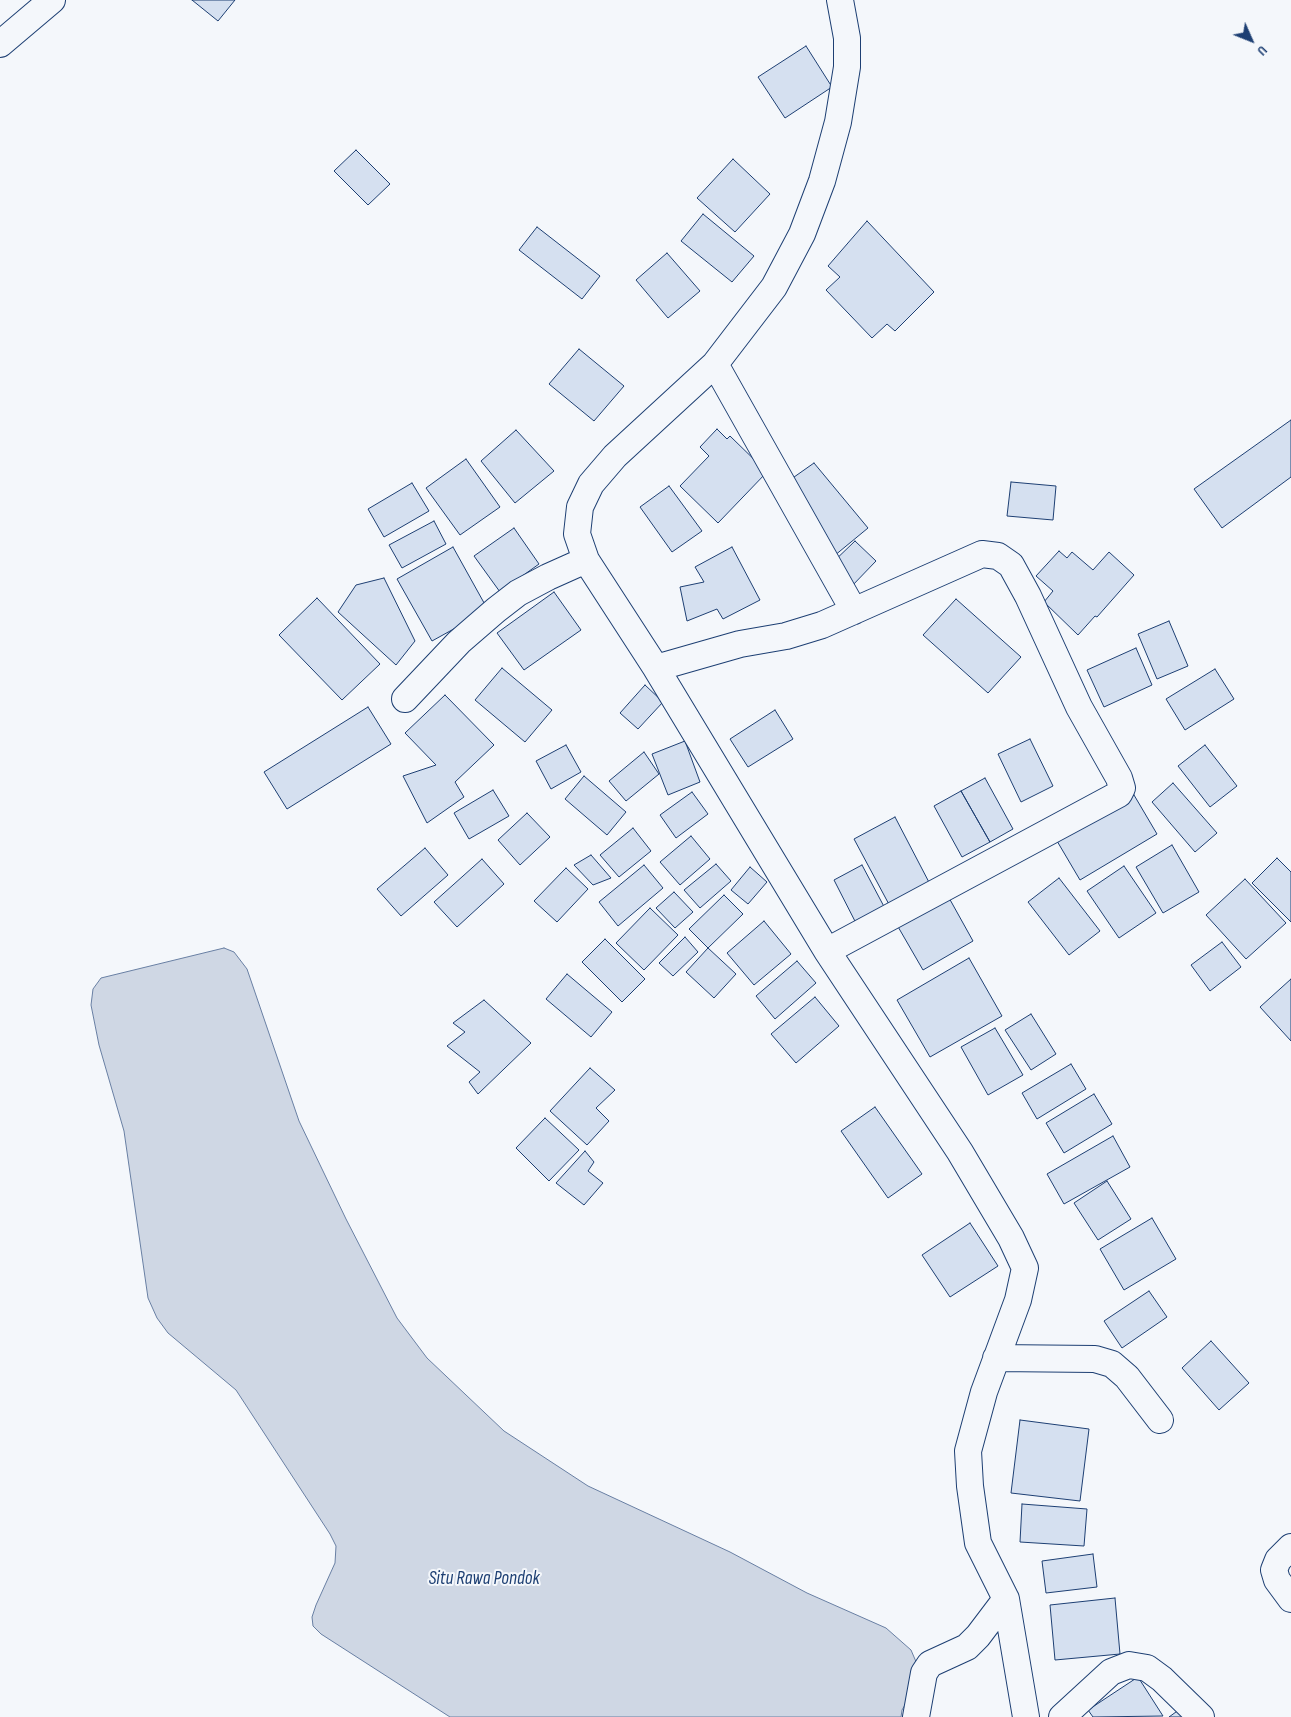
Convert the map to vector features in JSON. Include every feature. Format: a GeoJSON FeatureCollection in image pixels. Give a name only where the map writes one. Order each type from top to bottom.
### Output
{"type":"FeatureCollection","features":[{"type":"Feature","properties":{"kind":"street"},"geometry":{"type":"LineString","coordinates":[[0,44],[52,0]]}},
{"type":"Feature","properties":{"kind":"street"},"geometry":{"type":"LineString","coordinates":[[840,0],[847,38],[847,67],[838,122],[822,181],[802,234],[774,287],[715,364],[615,456],[591,484],[580,508],[578,534],[586,560],[656,668],[827,951],[960,1152],[1011,1238],[1025,1268],[1018,1300],[973,1426],[968,1451],[970,1486],[978,1544],[1006,1598],[1026,1717]]}},
{"type":"Feature","properties":{"kind":"street"},"geometry":{"type":"LineString","coordinates":[[715,364],[854,611]]}},
{"type":"Feature","properties":{"kind":"street"},"geometry":{"type":"LineString","coordinates":[[656,668],[740,644],[813,628],[982,554],[998,556],[1011,565],[1028,596],[1079,707],[1120,778],[1122,788],[1119,794],[827,951]]}},
{"type":"Feature","properties":{"kind":"street"},"geometry":{"type":"LineString","coordinates":[[405,699],[459,642],[518,593],[586,560]]}},
{"type":"Feature","properties":{"kind":"street"},"geometry":{"type":"LineString","coordinates":[[996,1358],[1095,1358],[1112,1364],[1127,1377],[1160,1420]]}},
{"type":"Feature","properties":{"kind":"street"},"geometry":{"type":"LineString","coordinates":[[1291,1547],[1278,1560],[1274,1570],[1276,1580],[1291,1599]]}},
{"type":"Feature","properties":{"kind":"street"},"geometry":{"type":"LineString","coordinates":[[916,1717],[924,1673],[930,1664],[967,1647],[978,1636],[1006,1598]]}},
{"type":"Feature","properties":{"kind":"street"},"geometry":{"type":"LineString","coordinates":[[1062,1717],[1111,1672],[1129,1665],[1147,1668],[1162,1679],[1201,1717]]}},
{"type":"Feature","properties":{"kind":"water","name":"Situ Rawa Pondok"},"geometry":{"type":"Polygon","coordinates":[[[224,948],[234,952],[247,969],[299,1121],[346,1219],[397,1318],[427,1358],[504,1431],[588,1486],[730,1552],[807,1593],[886,1628],[911,1650],[917,1664],[913,1691],[902,1710],[901,1717],[450,1717],[321,1634],[313,1626],[312,1617],[316,1605],[335,1563],[336,1546],[236,1390],[168,1333],[157,1318],[148,1298],[124,1131],[99,1045],[91,1005],[93,989],[101,978],[224,948]]]}},
{"type":"Feature","properties":{"kind":"building"},"geometry":{"type":"Polygon","coordinates":[[[192,0],[235,0],[218,21],[192,0]]]}},
{"type":"Feature","properties":{"kind":"building"},"geometry":{"type":"Polygon","coordinates":[[[806,46],[832,87],[785,118],[758,77],[806,46]]]}},
{"type":"Feature","properties":{"kind":"building"},"geometry":{"type":"Polygon","coordinates":[[[356,150],[390,184],[368,205],[334,171],[356,150]]]}},
{"type":"Feature","properties":{"kind":"building"},"geometry":{"type":"Polygon","coordinates":[[[733,159],[770,194],[735,232],[697,198],[733,159]]]}},
{"type":"Feature","properties":{"kind":"building"},"geometry":{"type":"Polygon","coordinates":[[[703,214],[754,256],[732,282],[681,241],[703,214]]]}},
{"type":"Feature","properties":{"kind":"building"},"geometry":{"type":"Polygon","coordinates":[[[867,221],[934,292],[895,331],[887,324],[872,338],[826,290],[840,277],[828,266],[867,221]]]}},
{"type":"Feature","properties":{"kind":"building"},"geometry":{"type":"Polygon","coordinates":[[[537,227],[600,276],[582,299],[519,250],[537,227]]]}},
{"type":"Feature","properties":{"kind":"building"},"geometry":{"type":"Polygon","coordinates":[[[667,253],[700,291],[668,318],[636,280],[667,253]]]}},
{"type":"Feature","properties":{"kind":"building"},"geometry":{"type":"Polygon","coordinates":[[[579,349],[624,386],[594,421],[549,384],[579,349]]]}},
{"type":"Feature","properties":{"kind":"building"},"geometry":{"type":"Polygon","coordinates":[[[1291,420],[1291,477],[1222,528],[1194,489],[1291,420]]]}},
{"type":"Feature","properties":{"kind":"building"},"geometry":{"type":"Polygon","coordinates":[[[717,429],[727,439],[730,436],[767,472],[718,523],[680,486],[709,456],[700,447],[717,429]]]}},
{"type":"Feature","properties":{"kind":"building"},"geometry":{"type":"Polygon","coordinates":[[[516,430],[554,471],[515,503],[481,461],[516,430]]]}},
{"type":"Feature","properties":{"kind":"building"},"geometry":{"type":"Polygon","coordinates":[[[466,459],[500,507],[460,535],[426,488],[466,459]]]}},
{"type":"Feature","properties":{"kind":"building"},"geometry":{"type":"Polygon","coordinates":[[[814,463],[868,528],[834,556],[787,482],[814,463]]]}},
{"type":"Feature","properties":{"kind":"building"},"geometry":{"type":"Polygon","coordinates":[[[1011,482],[1056,486],[1053,520],[1007,516],[1011,482]]]}},
{"type":"Feature","properties":{"kind":"building"},"geometry":{"type":"Polygon","coordinates":[[[412,483],[429,511],[384,537],[368,509],[412,483]]]}},
{"type":"Feature","properties":{"kind":"building"},"geometry":{"type":"Polygon","coordinates":[[[669,486],[702,531],[672,552],[640,507],[669,486]]]}},
{"type":"Feature","properties":{"kind":"building"},"geometry":{"type":"Polygon","coordinates":[[[434,521],[446,544],[402,568],[389,545],[434,521]]]}},
{"type":"Feature","properties":{"kind":"building"},"geometry":{"type":"Polygon","coordinates":[[[514,528],[539,564],[500,592],[474,556],[514,528]]]}},
{"type":"Feature","properties":{"kind":"building"},"geometry":{"type":"Polygon","coordinates":[[[855,541],[876,561],[850,588],[829,566],[855,541]]]}},
{"type":"Feature","properties":{"kind":"building"},"geometry":{"type":"Polygon","coordinates":[[[453,547],[488,610],[432,641],[397,579],[453,547]]]}},
{"type":"Feature","properties":{"kind":"building"},"geometry":{"type":"Polygon","coordinates":[[[732,547],[760,600],[723,619],[717,609],[687,621],[680,587],[704,582],[695,567],[732,547]]]}},
{"type":"Feature","properties":{"kind":"building"},"geometry":{"type":"Polygon","coordinates":[[[1059,551],[1067,558],[1072,552],[1093,570],[1109,552],[1134,575],[1097,617],[1095,616],[1078,635],[1044,602],[1053,591],[1036,576],[1059,551]]]}},
{"type":"Feature","properties":{"kind":"building"},"geometry":{"type":"Polygon","coordinates":[[[384,578],[415,641],[396,665],[338,612],[356,585],[384,578]]]}},
{"type":"Feature","properties":{"kind":"building"},"geometry":{"type":"Polygon","coordinates":[[[554,592],[581,630],[524,670],[497,633],[554,592]]]}},
{"type":"Feature","properties":{"kind":"building"},"geometry":{"type":"Polygon","coordinates":[[[317,598],[380,664],[342,700],[279,635],[317,598]]]}},
{"type":"Feature","properties":{"kind":"building"},"geometry":{"type":"Polygon","coordinates":[[[956,599],[1021,657],[988,693],[923,635],[956,599]]]}},
{"type":"Feature","properties":{"kind":"building"},"geometry":{"type":"Polygon","coordinates":[[[1169,621],[1188,666],[1157,679],[1138,634],[1169,621]]]}},
{"type":"Feature","properties":{"kind":"building"},"geometry":{"type":"Polygon","coordinates":[[[1136,648],[1152,685],[1104,707],[1087,670],[1136,648]]]}},
{"type":"Feature","properties":{"kind":"building"},"geometry":{"type":"Polygon","coordinates":[[[502,668],[552,710],[525,742],[475,700],[502,668]]]}},
{"type":"Feature","properties":{"kind":"building"},"geometry":{"type":"Polygon","coordinates":[[[1215,669],[1234,699],[1185,730],[1166,699],[1215,669]]]}},
{"type":"Feature","properties":{"kind":"building"},"geometry":{"type":"Polygon","coordinates":[[[645,685],[663,702],[638,729],[620,713],[645,685]]]}},
{"type":"Feature","properties":{"kind":"building"},"geometry":{"type":"Polygon","coordinates":[[[445,695],[494,745],[455,782],[464,797],[427,823],[403,776],[436,765],[405,733],[445,695]]]}},
{"type":"Feature","properties":{"kind":"building"},"geometry":{"type":"Polygon","coordinates":[[[368,707],[391,744],[287,809],[264,772],[368,707]]]}},
{"type":"Feature","properties":{"kind":"building"},"geometry":{"type":"Polygon","coordinates":[[[775,710],[793,739],[748,767],[730,739],[775,710]]]}},
{"type":"Feature","properties":{"kind":"building"},"geometry":{"type":"Polygon","coordinates":[[[1030,739],[1053,786],[1021,802],[998,754],[1030,739]]]}},
{"type":"Feature","properties":{"kind":"building"},"geometry":{"type":"Polygon","coordinates":[[[685,741],[700,782],[668,795],[652,754],[685,741]]]}},
{"type":"Feature","properties":{"kind":"building"},"geometry":{"type":"Polygon","coordinates":[[[566,745],[581,772],[551,789],[536,761],[566,745]]]}},
{"type":"Feature","properties":{"kind":"building"},"geometry":{"type":"Polygon","coordinates":[[[1205,745],[1237,786],[1210,807],[1178,766],[1205,745]]]}},
{"type":"Feature","properties":{"kind":"building"},"geometry":{"type":"Polygon","coordinates":[[[644,752],[659,774],[626,801],[609,781],[644,752]]]}},
{"type":"Feature","properties":{"kind":"building"},"geometry":{"type":"Polygon","coordinates":[[[584,776],[626,812],[607,835],[565,799],[584,776]]]}},
{"type":"Feature","properties":{"kind":"building"},"geometry":{"type":"Polygon","coordinates":[[[985,778],[1013,829],[990,842],[961,791],[985,778]]]}},
{"type":"Feature","properties":{"kind":"building"},"geometry":{"type":"Polygon","coordinates":[[[1173,783],[1217,833],[1195,852],[1152,802],[1173,783]]]}},
{"type":"Feature","properties":{"kind":"building"},"geometry":{"type":"Polygon","coordinates":[[[493,790],[509,816],[469,839],[454,813],[493,790]]]}},
{"type":"Feature","properties":{"kind":"building"},"geometry":{"type":"Polygon","coordinates":[[[961,791],[990,842],[962,857],[934,806],[961,791]]]}},
{"type":"Feature","properties":{"kind":"building"},"geometry":{"type":"Polygon","coordinates":[[[692,792],[708,814],[676,838],[660,815],[692,792]]]}},
{"type":"Feature","properties":{"kind":"building"},"geometry":{"type":"Polygon","coordinates":[[[1134,795],[1157,834],[1080,880],[1057,841],[1134,795]]]}},
{"type":"Feature","properties":{"kind":"building"},"geometry":{"type":"Polygon","coordinates":[[[527,813],[550,837],[520,865],[498,840],[527,813]]]}},
{"type":"Feature","properties":{"kind":"building"},"geometry":{"type":"Polygon","coordinates":[[[895,817],[932,888],[892,910],[854,839],[895,817]]]}},
{"type":"Feature","properties":{"kind":"building"},"geometry":{"type":"Polygon","coordinates":[[[633,828],[651,851],[619,877],[600,855],[633,828]]]}},
{"type":"Feature","properties":{"kind":"building"},"geometry":{"type":"Polygon","coordinates":[[[691,836],[710,859],[680,885],[660,862],[691,836]]]}},
{"type":"Feature","properties":{"kind":"building"},"geometry":{"type":"Polygon","coordinates":[[[1172,845],[1199,892],[1163,913],[1136,867],[1172,845]]]}},
{"type":"Feature","properties":{"kind":"building"},"geometry":{"type":"Polygon","coordinates":[[[425,848],[448,875],[401,916],[377,889],[425,848]]]}},
{"type":"Feature","properties":{"kind":"building"},"geometry":{"type":"Polygon","coordinates":[[[591,855],[611,878],[593,885],[574,865],[591,855]]]}},
{"type":"Feature","properties":{"kind":"building"},"geometry":{"type":"Polygon","coordinates":[[[1277,858],[1291,872],[1291,922],[1252,883],[1277,858]]]}},
{"type":"Feature","properties":{"kind":"building"},"geometry":{"type":"Polygon","coordinates":[[[482,859],[504,884],[457,927],[434,902],[482,859]]]}},
{"type":"Feature","properties":{"kind":"building"},"geometry":{"type":"Polygon","coordinates":[[[716,864],[731,881],[700,908],[684,890],[716,864]]]}},
{"type":"Feature","properties":{"kind":"building"},"geometry":{"type":"Polygon","coordinates":[[[644,865],[663,888],[618,926],[599,902],[644,865]]]}},
{"type":"Feature","properties":{"kind":"building"},"geometry":{"type":"Polygon","coordinates":[[[862,865],[889,916],[860,931],[834,880],[862,865]]]}},
{"type":"Feature","properties":{"kind":"building"},"geometry":{"type":"Polygon","coordinates":[[[1124,866],[1156,913],[1119,938],[1087,891],[1124,866]]]}},
{"type":"Feature","properties":{"kind":"building"},"geometry":{"type":"Polygon","coordinates":[[[750,867],[767,882],[748,904],[731,890],[750,867]]]}},
{"type":"Feature","properties":{"kind":"building"},"geometry":{"type":"Polygon","coordinates":[[[566,868],[588,889],[557,922],[534,901],[566,868]]]}},
{"type":"Feature","properties":{"kind":"building"},"geometry":{"type":"Polygon","coordinates":[[[1059,878],[1100,931],[1069,955],[1028,902],[1059,878]]]}},
{"type":"Feature","properties":{"kind":"building"},"geometry":{"type":"Polygon","coordinates":[[[1245,879],[1286,923],[1246,959],[1206,915],[1245,879]]]}},
{"type":"Feature","properties":{"kind":"building"},"geometry":{"type":"Polygon","coordinates":[[[674,892],[693,912],[675,928],[656,908],[674,892]]]}},
{"type":"Feature","properties":{"kind":"building"},"geometry":{"type":"Polygon","coordinates":[[[724,895],[743,914],[708,948],[689,929],[724,895]]]}},
{"type":"Feature","properties":{"kind":"building"},"geometry":{"type":"Polygon","coordinates":[[[948,896],[973,941],[923,970],[897,925],[948,896]]]}},
{"type":"Feature","properties":{"kind":"building"},"geometry":{"type":"Polygon","coordinates":[[[650,908],[678,935],[644,970],[616,943],[650,908]]]}},
{"type":"Feature","properties":{"kind":"building"},"geometry":{"type":"Polygon","coordinates":[[[764,921],[791,954],[754,985],[727,953],[764,921]]]}},
{"type":"Feature","properties":{"kind":"building"},"geometry":{"type":"Polygon","coordinates":[[[685,937],[698,952],[673,976],[659,963],[685,937]]]}},
{"type":"Feature","properties":{"kind":"building"},"geometry":{"type":"Polygon","coordinates":[[[605,939],[645,979],[622,1002],[582,962],[605,939]]]}},
{"type":"Feature","properties":{"kind":"building"},"geometry":{"type":"Polygon","coordinates":[[[1222,942],[1241,967],[1210,991],[1191,965],[1222,942]]]}},
{"type":"Feature","properties":{"kind":"building"},"geometry":{"type":"Polygon","coordinates":[[[708,948],[736,974],[714,998],[686,972],[708,948]]]}},
{"type":"Feature","properties":{"kind":"building"},"geometry":{"type":"Polygon","coordinates":[[[969,958],[1002,1016],[930,1057],[897,1000],[969,958]]]}},
{"type":"Feature","properties":{"kind":"building"},"geometry":{"type":"Polygon","coordinates":[[[797,961],[816,983],[775,1019],[756,996],[797,961]]]}},
{"type":"Feature","properties":{"kind":"building"},"geometry":{"type":"Polygon","coordinates":[[[567,974],[612,1012],[591,1037],[546,999],[567,974]]]}},
{"type":"Feature","properties":{"kind":"building"},"geometry":{"type":"Polygon","coordinates":[[[1291,979],[1291,1041],[1260,1007],[1291,979]]]}},
{"type":"Feature","properties":{"kind":"building"},"geometry":{"type":"Polygon","coordinates":[[[815,997],[839,1026],[796,1063],[771,1034],[815,997]]]}},
{"type":"Feature","properties":{"kind":"building"},"geometry":{"type":"Polygon","coordinates":[[[484,1000],[531,1043],[478,1094],[469,1082],[480,1072],[447,1046],[465,1032],[453,1023],[484,1000]]]}},
{"type":"Feature","properties":{"kind":"building"},"geometry":{"type":"Polygon","coordinates":[[[1031,1014],[1056,1054],[1031,1070],[1005,1030],[1031,1014]]]}},
{"type":"Feature","properties":{"kind":"building"},"geometry":{"type":"Polygon","coordinates":[[[995,1028],[1023,1075],[988,1095],[961,1047],[995,1028]]]}},
{"type":"Feature","properties":{"kind":"building"},"geometry":{"type":"Polygon","coordinates":[[[1071,1064],[1086,1089],[1037,1119],[1022,1093],[1071,1064]]]}},
{"type":"Feature","properties":{"kind":"building"},"geometry":{"type":"Polygon","coordinates":[[[590,1068],[615,1090],[596,1108],[609,1121],[587,1145],[550,1111],[590,1068]]]}},
{"type":"Feature","properties":{"kind":"building"},"geometry":{"type":"Polygon","coordinates":[[[1094,1094],[1112,1124],[1064,1153],[1046,1123],[1094,1094]]]}},
{"type":"Feature","properties":{"kind":"building"},"geometry":{"type":"Polygon","coordinates":[[[875,1107],[922,1174],[888,1198],[841,1131],[875,1107]]]}},
{"type":"Feature","properties":{"kind":"building"},"geometry":{"type":"Polygon","coordinates":[[[545,1118],[579,1150],[549,1181],[516,1148],[545,1118]]]}},
{"type":"Feature","properties":{"kind":"building"},"geometry":{"type":"Polygon","coordinates":[[[1113,1136],[1130,1167],[1064,1204],[1047,1174],[1113,1136]]]}},
{"type":"Feature","properties":{"kind":"building"},"geometry":{"type":"Polygon","coordinates":[[[585,1151],[594,1162],[588,1171],[603,1183],[584,1205],[556,1183],[585,1151]]]}},
{"type":"Feature","properties":{"kind":"building"},"geometry":{"type":"Polygon","coordinates":[[[1107,1181],[1131,1219],[1098,1240],[1074,1203],[1107,1181]]]}},
{"type":"Feature","properties":{"kind":"building"},"geometry":{"type":"Polygon","coordinates":[[[1152,1218],[1176,1259],[1124,1290],[1100,1249],[1152,1218]]]}},
{"type":"Feature","properties":{"kind":"building"},"geometry":{"type":"Polygon","coordinates":[[[970,1223],[998,1266],[950,1297],[922,1255],[970,1223]]]}},
{"type":"Feature","properties":{"kind":"building"},"geometry":{"type":"Polygon","coordinates":[[[1149,1291],[1167,1317],[1122,1348],[1104,1321],[1149,1291]]]}},
{"type":"Feature","properties":{"kind":"building"},"geometry":{"type":"Polygon","coordinates":[[[1211,1341],[1249,1383],[1219,1410],[1182,1368],[1211,1341]]]}},
{"type":"Feature","properties":{"kind":"building"},"geometry":{"type":"Polygon","coordinates":[[[1020,1420],[1089,1429],[1080,1501],[1011,1493],[1020,1420]]]}},
{"type":"Feature","properties":{"kind":"building"},"geometry":{"type":"Polygon","coordinates":[[[1022,1504],[1087,1509],[1084,1546],[1020,1542],[1022,1504]]]}},
{"type":"Feature","properties":{"kind":"building"},"geometry":{"type":"Polygon","coordinates":[[[1093,1554],[1097,1587],[1046,1593],[1042,1561],[1093,1554]]]}},
{"type":"Feature","properties":{"kind":"building"},"geometry":{"type":"Polygon","coordinates":[[[1115,1598],[1120,1654],[1055,1660],[1050,1605],[1115,1598]]]}},
{"type":"Feature","properties":{"kind":"building"},"geometry":{"type":"Polygon","coordinates":[[[1138,1677],[1163,1716],[1093,1717],[1088,1710],[1138,1677]]]}},
{"type":"Feature","properties":{"kind":"building"},"geometry":{"type":"Polygon","coordinates":[[[1187,1704],[1197,1717],[1169,1717],[1187,1704]]]}}]}
